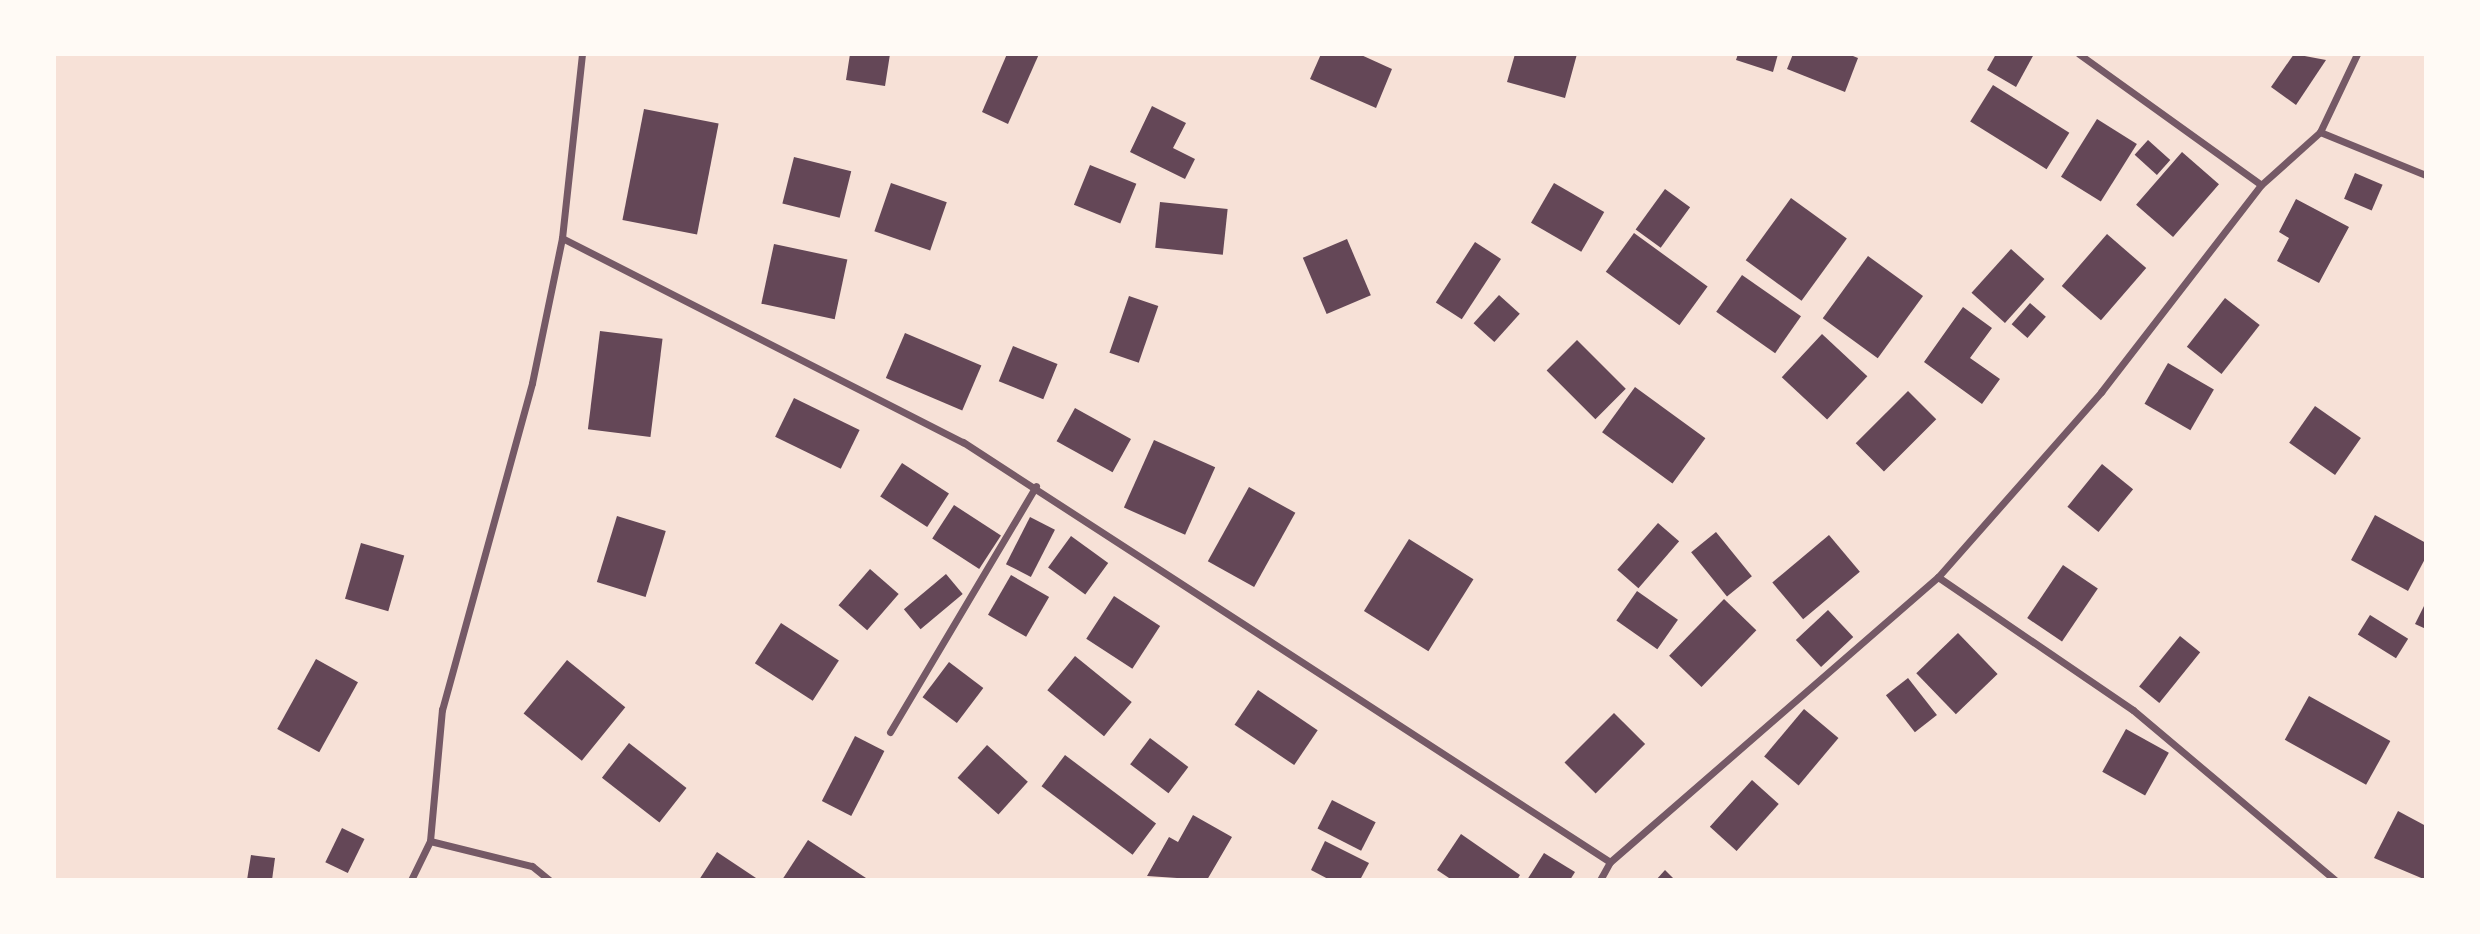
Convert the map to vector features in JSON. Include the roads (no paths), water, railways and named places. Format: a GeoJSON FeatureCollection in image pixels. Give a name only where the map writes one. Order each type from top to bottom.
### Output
{"type":"FeatureCollection","features":[{"type":"Feature","properties":{"kind":"street"},"geometry":{"type":"LineString","coordinates":[[411,880],[429,841],[442,710],[533,383],[562,238],[582,54]]}},
{"type":"Feature","properties":{"kind":"street"},"geometry":{"type":"LineString","coordinates":[[2079,54],[2261,185]]}},
{"type":"Feature","properties":{"kind":"street"},"geometry":{"type":"LineString","coordinates":[[1600,880],[1610,862],[1938,577],[2101,392],[2261,185],[2320,132],[2357,54]]}},
{"type":"Feature","properties":{"kind":"street"},"geometry":{"type":"LineString","coordinates":[[2320,132],[2426,175]]}},
{"type":"Feature","properties":{"kind":"street"},"geometry":{"type":"LineString","coordinates":[[562,238],[963,442],[1036,486],[1610,862]]}},
{"type":"Feature","properties":{"kind":"street"},"geometry":{"type":"LineString","coordinates":[[890,732],[1036,486]]}},
{"type":"Feature","properties":{"kind":"street"},"geometry":{"type":"LineString","coordinates":[[1938,577],[2133,710],[2335,880]]}},
{"type":"Feature","properties":{"kind":"street"},"geometry":{"type":"LineString","coordinates":[[429,841],[532,866],[549,880]]}}]}
